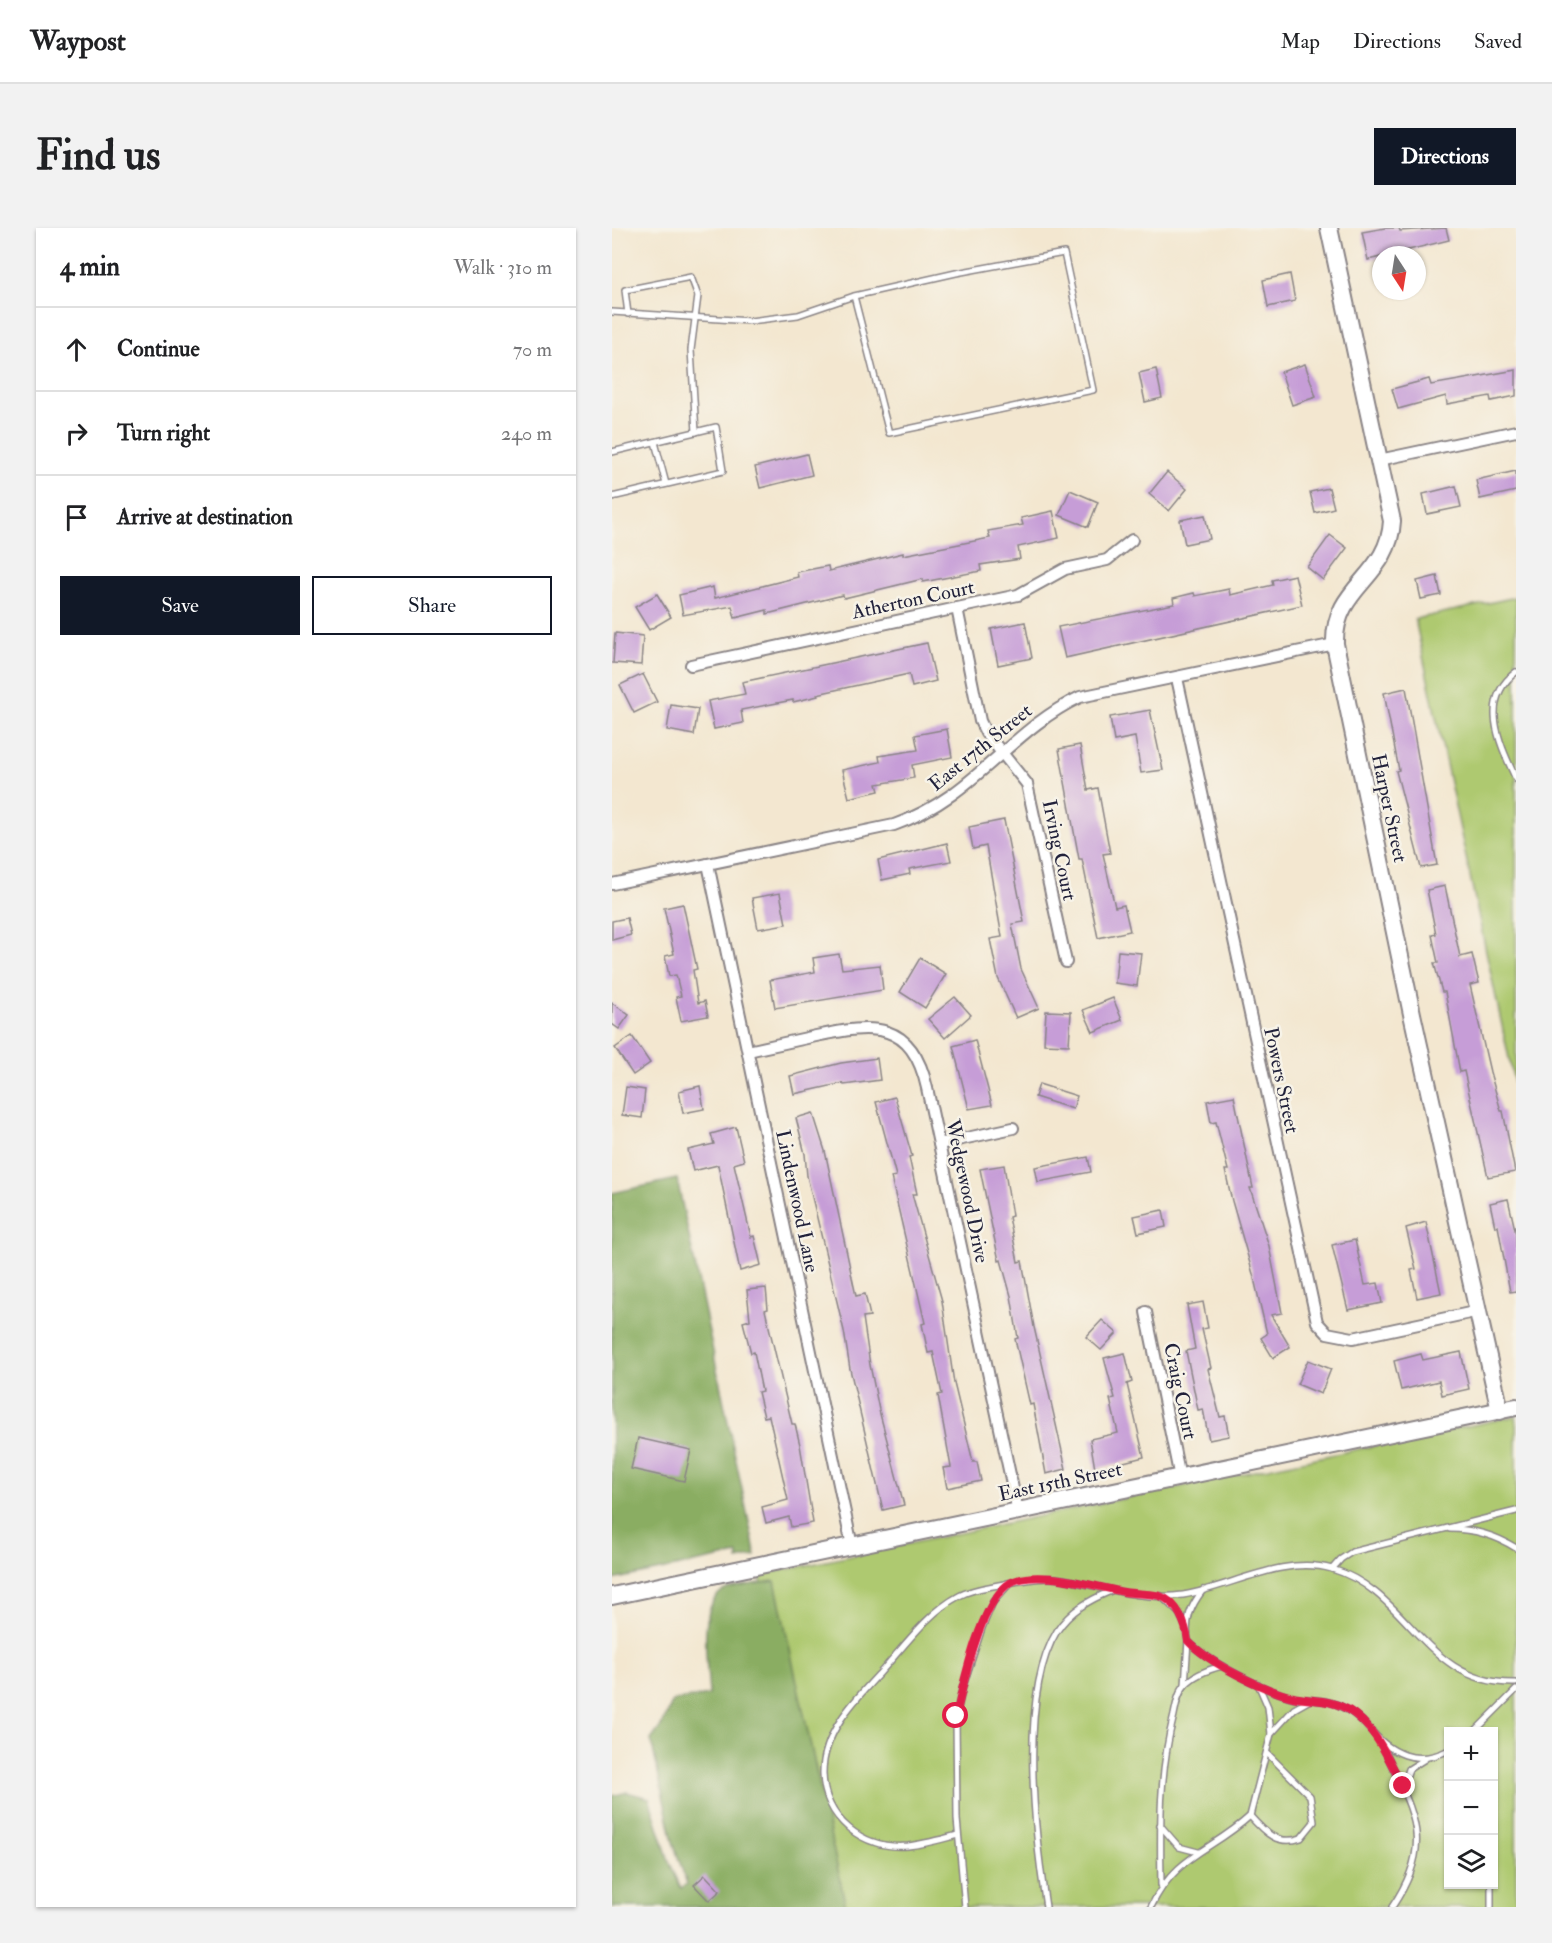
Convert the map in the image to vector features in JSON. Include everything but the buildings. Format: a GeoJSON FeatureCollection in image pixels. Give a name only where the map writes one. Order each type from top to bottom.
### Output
{"type":"FeatureCollection","features":[{"type":"Feature","properties":{"kind":"street","name":"Harper Street"},"geometry":{"type":"LineString","coordinates":[[1329,228],[1392,521],[1391,535],[1379,563],[1347,598],[1338,612],[1335,644],[1412,1014],[1479,1311],[1508,1409]]}},
{"type":"Feature","properties":{"kind":"street"},"geometry":{"type":"LineString","coordinates":[[1379,460],[1516,431]]}},
{"type":"Feature","properties":{"kind":"street","name":"Atherton Court"},"geometry":{"type":"LineString","coordinates":[[691,665],[1018,595],[1065,569],[1107,560],[1132,540]]}},
{"type":"Feature","properties":{"kind":"street","name":"Irving Court"},"geometry":{"type":"LineString","coordinates":[[957,608],[980,721],[1027,784],[1066,962]]}},
{"type":"Feature","properties":{"kind":"street","name":"East 17th Street"},"geometry":{"type":"LineString","coordinates":[[612,884],[894,825],[918,816],[959,792],[1048,714],[1080,697],[1335,644]]}},
{"type":"Feature","properties":{"kind":"street","name":"Powers Street"},"geometry":{"type":"LineString","coordinates":[[1178,678],[1312,1310],[1317,1322],[1327,1333],[1353,1338],[1479,1311]]}},
{"type":"Feature","properties":{"kind":"street","name":"Lindenwood Lane"},"geometry":{"type":"LineString","coordinates":[[708,864],[852,1546]]}},
{"type":"Feature","properties":{"kind":"street","name":"Wedgewood Drive"},"geometry":{"type":"LineString","coordinates":[[748,1051],[853,1028],[868,1027],[894,1035],[917,1057],[924,1071],[1018,1512]]}},
{"type":"Feature","properties":{"kind":"street"},"geometry":{"type":"LineString","coordinates":[[939,1144],[1013,1128]]}},
{"type":"Feature","properties":{"kind":"street","name":"Craig Court"},"geometry":{"type":"LineString","coordinates":[[1146,1312],[1180,1478]]}},
{"type":"Feature","properties":{"kind":"street","name":"East 15th Street"},"geometry":{"type":"LineString","coordinates":[[612,1596],[1508,1409]]}},
{"type":"Feature","properties":{"kind":"lane"},"geometry":{"type":"LineString","coordinates":[[612,312],[695,320],[750,321],[798,315],[854,296],[956,273],[1064,253],[1093,390],[889,433],[854,296]]}},
{"type":"Feature","properties":{"kind":"lane"},"geometry":{"type":"LineString","coordinates":[[628,314],[626,290],[691,277],[698,296],[691,350],[696,432]]}},
{"type":"Feature","properties":{"kind":"lane"},"geometry":{"type":"LineString","coordinates":[[612,452],[716,428],[723,471],[612,497]]}},
{"type":"Feature","properties":{"kind":"lane"},"geometry":{"type":"LineString","coordinates":[[655,442],[666,484]]}},
{"type":"Feature","properties":{"kind":"lane"},"geometry":{"type":"LineString","coordinates":[[1516,672],[1498,694],[1494,723],[1497,736],[1516,779]]}},
{"type":"Feature","properties":{"kind":"lane"},"geometry":{"type":"LineString","coordinates":[[1332,1569],[1341,1559],[1353,1552],[1516,1511]]}},
{"type":"Feature","properties":{"kind":"lane"},"geometry":{"type":"LineString","coordinates":[[1443,1528],[1469,1529],[1489,1534],[1516,1548]]}},
{"type":"Feature","properties":{"kind":"lane"},"geometry":{"type":"LineString","coordinates":[[958,1835],[906,1846],[877,1843],[854,1833],[837,1819],[827,1798],[824,1781],[825,1749],[836,1726],[855,1700],[940,1609],[959,1596],[1010,1583],[1049,1578],[1112,1590],[1161,1596],[1184,1595],[1291,1567],[1311,1565],[1332,1569],[1353,1578],[1390,1605],[1446,1662],[1462,1673],[1477,1679],[1516,1683]]}},
{"type":"Feature","properties":{"kind":"lane"},"geometry":{"type":"LineString","coordinates":[[964,1907],[958,1835],[956,1716],[982,1628],[993,1602],[1010,1583]]}},
{"type":"Feature","properties":{"kind":"lane"},"geometry":{"type":"LineString","coordinates":[[1161,1886],[1160,1790],[1166,1743],[1179,1696],[1185,1685],[1188,1612],[1203,1589]]}},
{"type":"Feature","properties":{"kind":"lane"},"geometry":{"type":"LineString","coordinates":[[1046,1907],[1035,1814],[1034,1746],[1040,1675],[1047,1650],[1057,1630],[1071,1614],[1090,1599],[1112,1590]]}},
{"type":"Feature","properties":{"kind":"lane"},"geometry":{"type":"LineString","coordinates":[[1161,1596],[1179,1613],[1186,1627]]}},
{"type":"Feature","properties":{"kind":"lane"},"geometry":{"type":"LineString","coordinates":[[1188,1641],[1212,1661],[1258,1684],[1295,1698],[1330,1702],[1346,1708],[1362,1721],[1382,1743],[1403,1786],[1416,1829],[1417,1850],[1413,1870],[1392,1907]]}},
{"type":"Feature","properties":{"kind":"lane"},"geometry":{"type":"LineString","coordinates":[[1185,1685],[1209,1670],[1223,1666]]}},
{"type":"Feature","properties":{"kind":"lane"},"geometry":{"type":"LineString","coordinates":[[1153,1905],[1161,1886],[1176,1869],[1250,1816],[1271,1734],[1268,1707],[1258,1684]]}},
{"type":"Feature","properties":{"kind":"lane"},"geometry":{"type":"LineString","coordinates":[[1478,1727],[1516,1690]]}},
{"type":"Feature","properties":{"kind":"lane"},"geometry":{"type":"LineString","coordinates":[[1271,1734],[1302,1702],[1313,1700]]}},
{"type":"Feature","properties":{"kind":"lane"},"geometry":{"type":"LineString","coordinates":[[1382,1743],[1407,1756],[1426,1758]]}},
{"type":"Feature","properties":{"kind":"lane"},"geometry":{"type":"LineString","coordinates":[[1403,1786],[1409,1769],[1426,1758],[1444,1752]]}},
{"type":"Feature","properties":{"kind":"lane"},"geometry":{"type":"LineString","coordinates":[[1250,1816],[1272,1838],[1281,1841],[1301,1838],[1314,1822],[1310,1796],[1267,1753]]}},
{"type":"Feature","properties":{"kind":"lane"},"geometry":{"type":"LineString","coordinates":[[1160,1825],[1179,1847],[1198,1852]]}},
{"type":"Feature","properties":{"kind":"lane"},"geometry":{"type":"LineString","coordinates":[[1491,1889],[1491,1907]]}},
{"type":"Feature","properties":{"kind":"green space"},"geometry":{"type":"Polygon","coordinates":[[[1516,597],[1516,1091],[1415,619],[1516,597]]]}},
{"type":"Feature","properties":{"kind":"green space"},"geometry":{"type":"Polygon","coordinates":[[[677,1179],[756,1556],[738,1560],[738,1554],[612,1580],[612,1193],[677,1179]]]}},
{"type":"Feature","properties":{"kind":"green space"},"geometry":{"type":"Polygon","coordinates":[[[1516,1416],[1516,1907],[828,1907],[760,1575],[1516,1416]]]}},
{"type":"Feature","properties":{"kind":"green space"},"geometry":{"type":"Polygon","coordinates":[[[775,1581],[846,1907],[612,1907],[612,1796],[627,1792],[649,1798],[669,1861],[681,1888],[687,1884],[673,1842],[651,1740],[662,1725],[673,1701],[709,1695],[706,1625],[714,1600],[725,1590],[775,1581]]]}},
{"type":"Feature","properties":{"kind":"route"},"geometry":{"type":"LineString","coordinates":[[956,1716],[982,1628],[993,1602],[1001,1591],[1010,1583],[1031,1579],[1063,1579],[1084,1586],[1161,1596],[1179,1613],[1186,1627],[1188,1641],[1212,1661],[1275,1692],[1295,1698],[1330,1702],[1346,1708],[1362,1721],[1382,1743],[1403,1786]]}}]}
